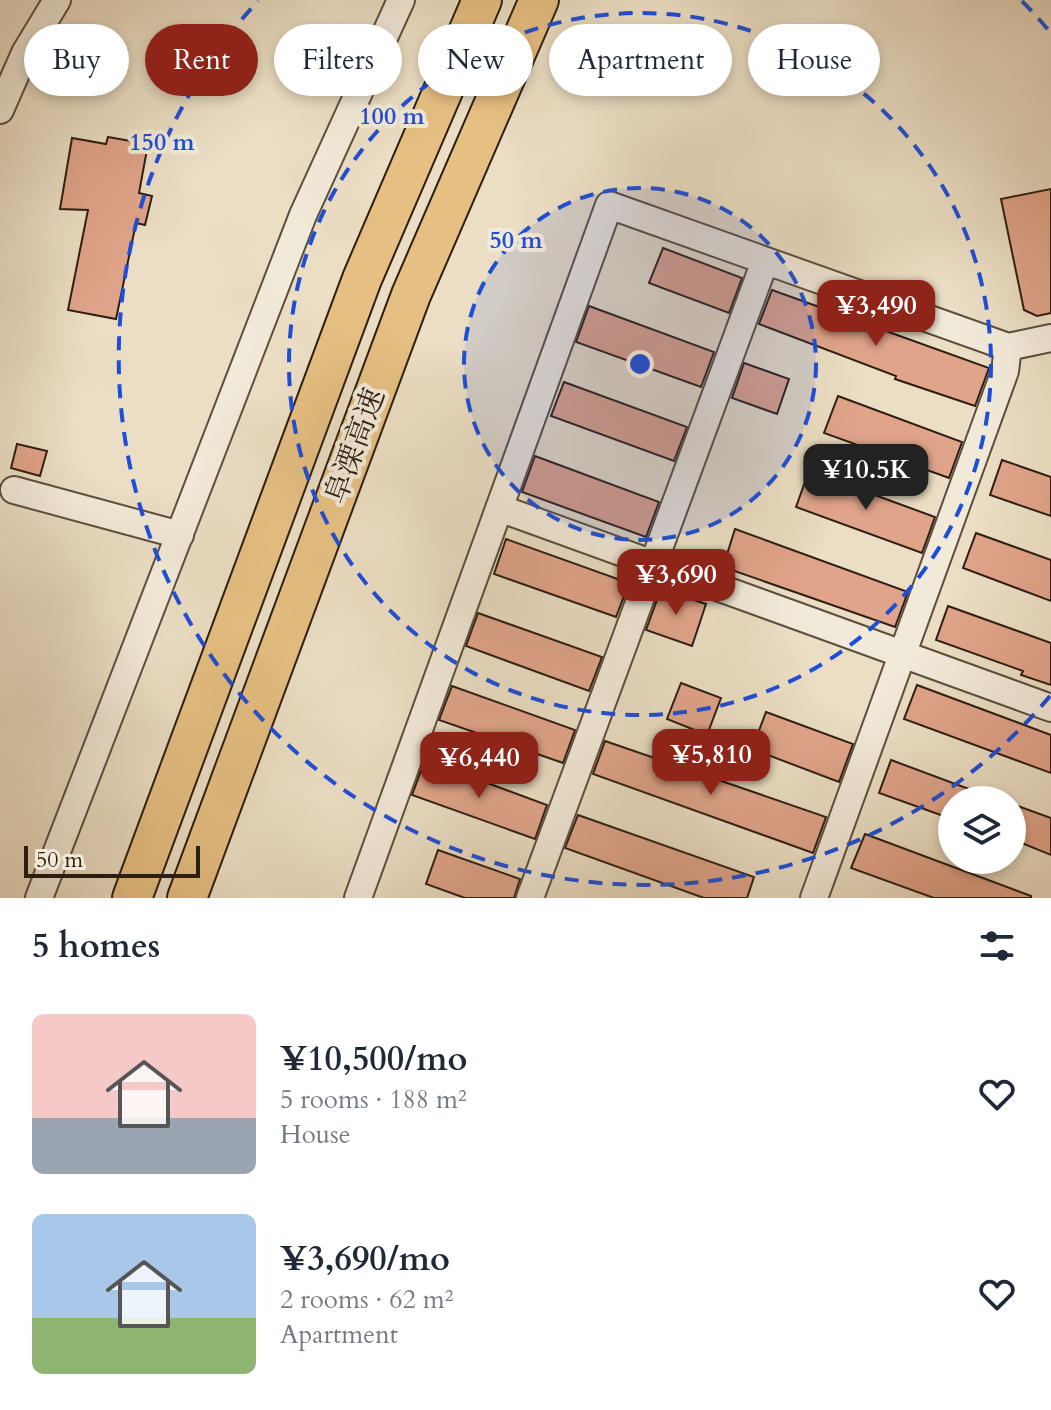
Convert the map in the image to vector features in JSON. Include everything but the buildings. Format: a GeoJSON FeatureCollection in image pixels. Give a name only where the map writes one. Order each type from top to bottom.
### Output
{"type":"FeatureCollection","features":[{"type":"Feature","properties":{"kind":"highway","name":"阜溧高速"},"geometry":{"type":"LineString","coordinates":[[132,898],[362,279],[482,0]]}},
{"type":"Feature","properties":{"kind":"highway","name":"阜溧高速"},"geometry":{"type":"LineString","coordinates":[[187,898],[411,295],[539,0]]}},
{"type":"Feature","properties":{"kind":"street"},"geometry":{"type":"LineString","coordinates":[[0,110],[25,53],[57,0]]}},
{"type":"Feature","properties":{"kind":"street"},"geometry":{"type":"LineString","coordinates":[[39,898],[303,215],[401,0]]}},
{"type":"Feature","properties":{"kind":"street"},"geometry":{"type":"LineString","coordinates":[[358,898],[609,205],[1008,347],[1051,338]]}},
{"type":"Feature","properties":{"kind":"street"},"geometry":{"type":"LineString","coordinates":[[530,898],[765,261]]}},
{"type":"Feature","properties":{"kind":"street"},"geometry":{"type":"LineString","coordinates":[[814,898],[1005,371],[1008,347]]}},
{"type":"Feature","properties":{"kind":"street"},"geometry":{"type":"LineString","coordinates":[[14,490],[180,535]]}},
{"type":"Feature","properties":{"kind":"street"},"geometry":{"type":"LineString","coordinates":[[499,508],[1051,708]]}}]}
